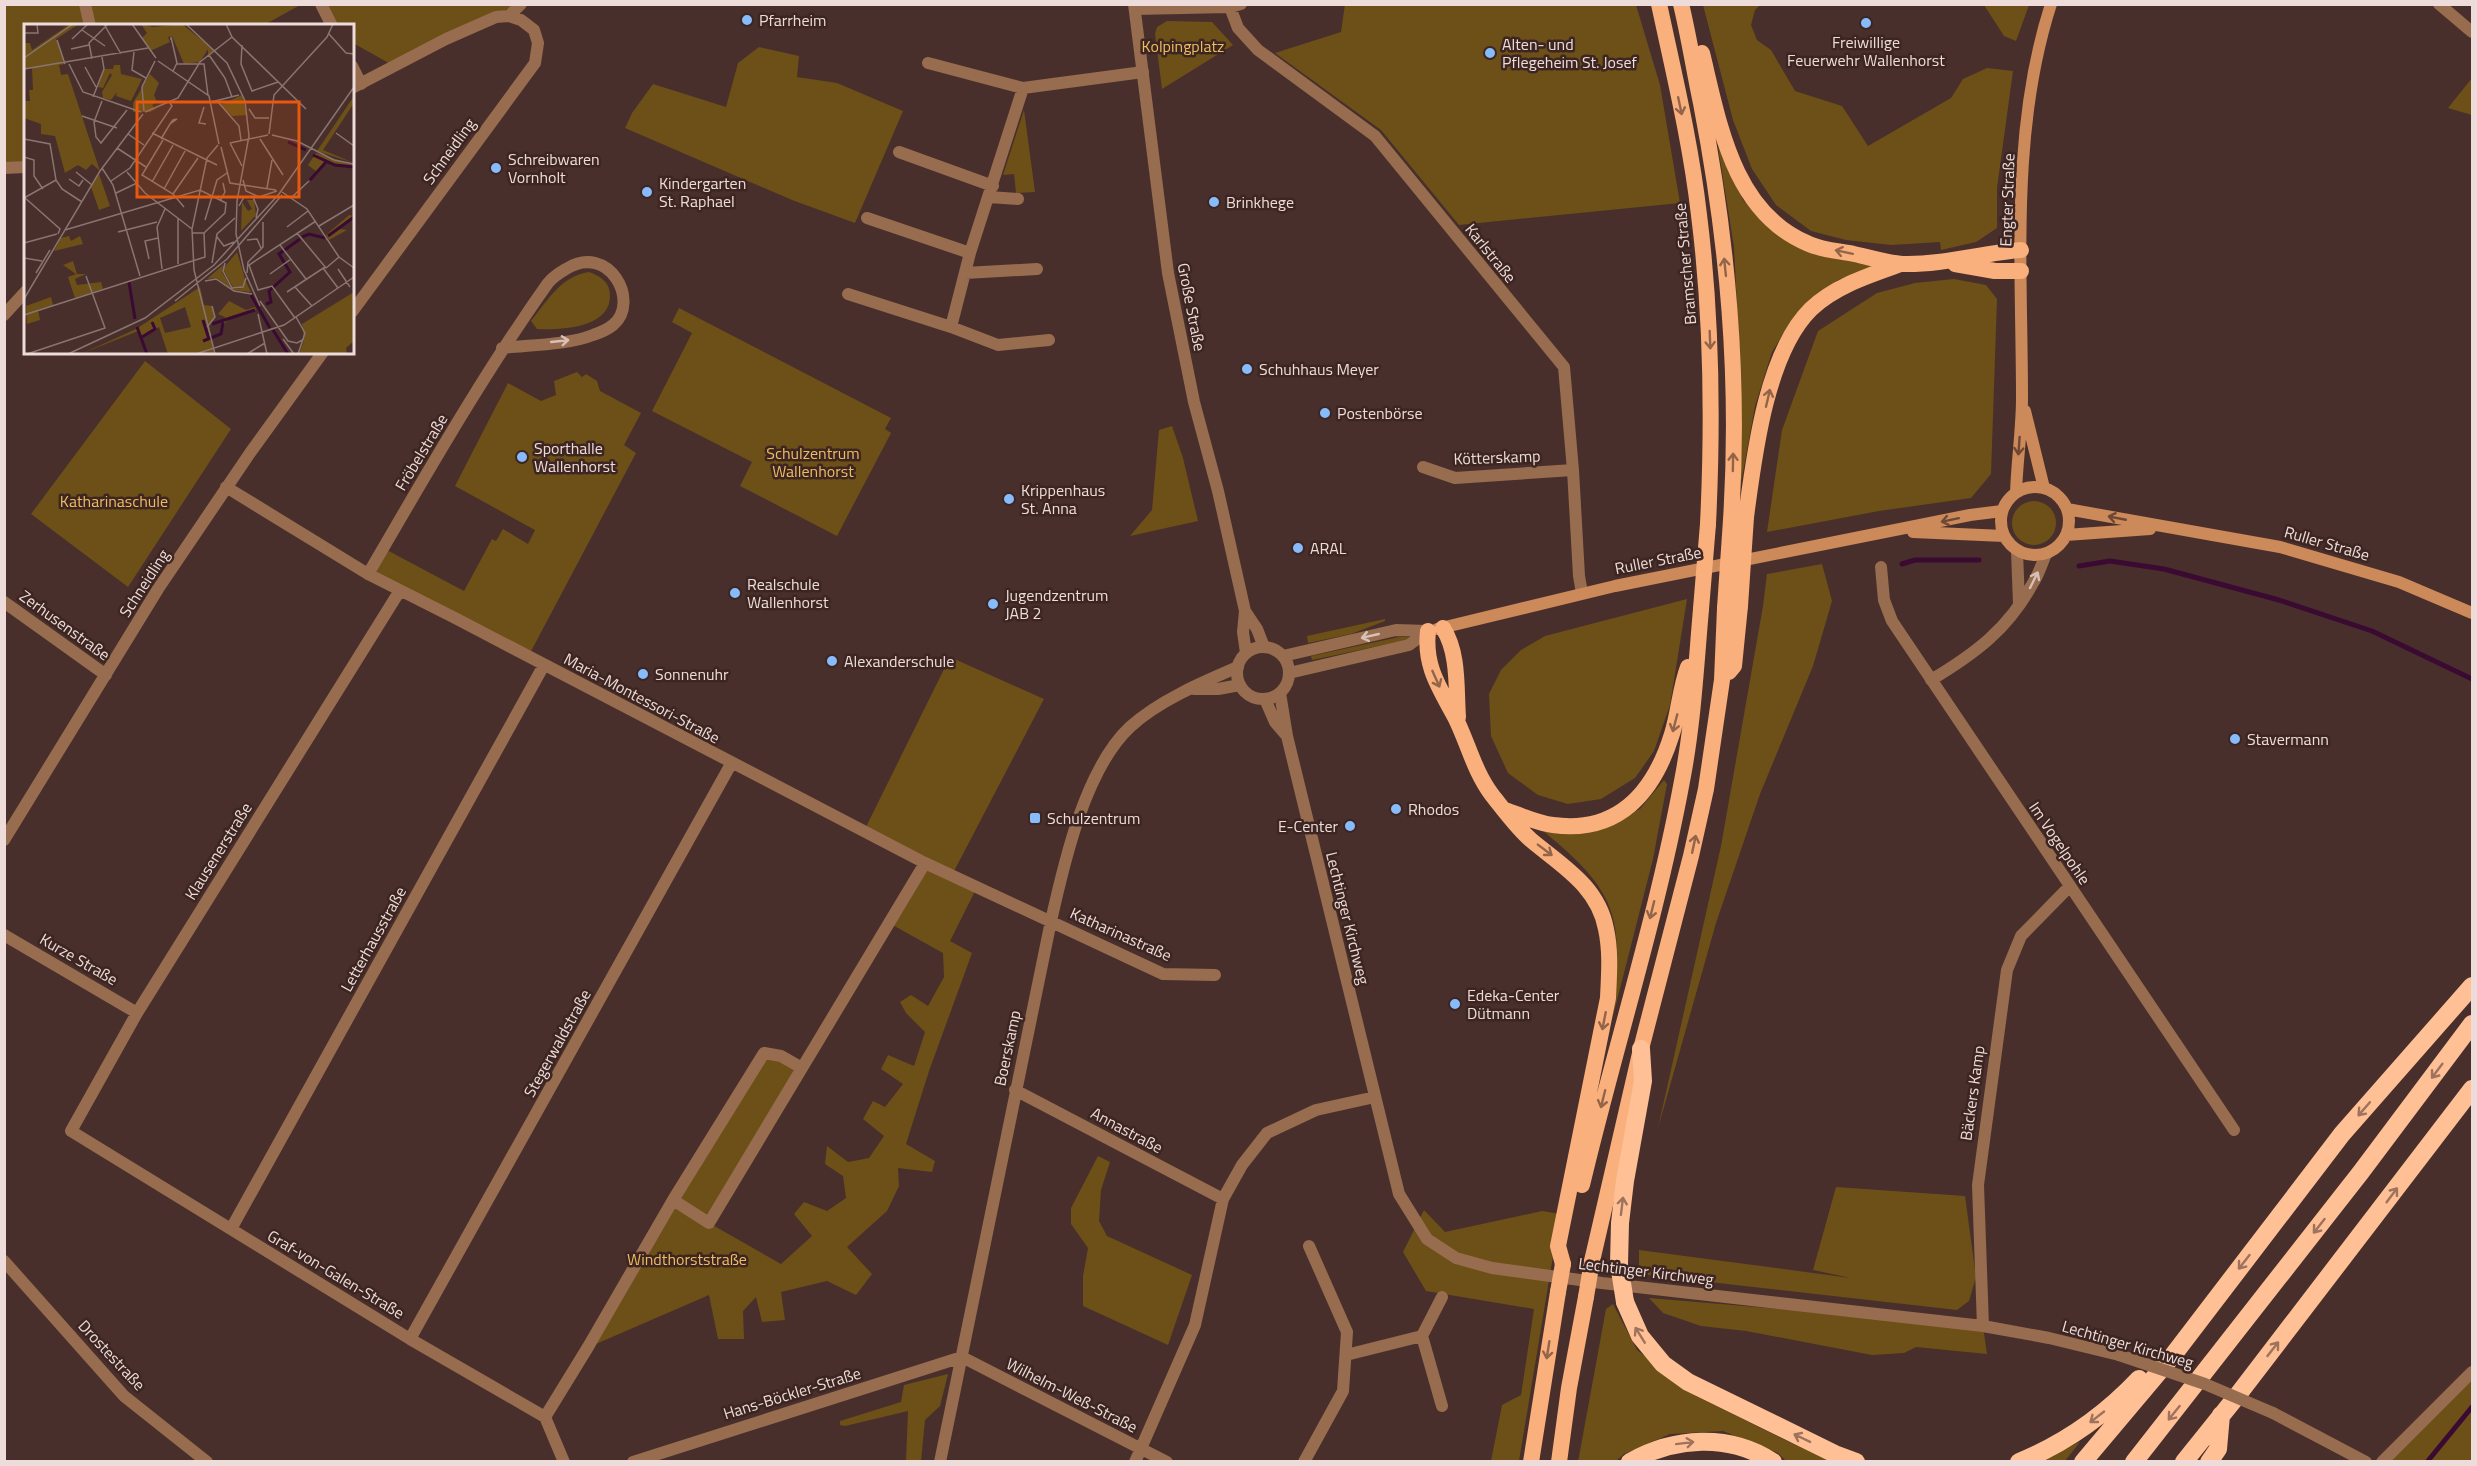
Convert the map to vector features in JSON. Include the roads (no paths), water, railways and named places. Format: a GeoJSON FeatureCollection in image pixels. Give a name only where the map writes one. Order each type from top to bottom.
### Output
{"type":"FeatureCollection","features":[{"type":"Feature","properties":{"kind":"highway","name":"Bramscher Straße"},"geometry":{"type":"LineString","coordinates":[[1563,1259],[1667,853],[1682,780],[1694,702],[1708,524],[1712,407],[1708,303],[1699,213],[1659,4]]}},
{"type":"Feature","properties":{"kind":"highway"},"geometry":{"type":"LineString","coordinates":[[1682,8],[1696,30],[1718,120],[1730,157],[1747,190],[1760,208],[1787,234],[1811,245],[1902,264],[1942,262],[2021,250]]}},
{"type":"Feature","properties":{"kind":"highway"},"geometry":{"type":"LineString","coordinates":[[1559,1461],[1569,1388],[1592,1260],[1641,1049],[1691,856],[1714,743],[1722,680],[1734,666],[1732,607],[1738,519],[1734,367],[1729,298],[1717,197],[1682,8]]}},
{"type":"Feature","properties":{"kind":"highway"},"geometry":{"type":"LineString","coordinates":[[1942,262],[1995,271],[2021,271]]}},
{"type":"Feature","properties":{"kind":"highway"},"geometry":{"type":"LineString","coordinates":[[1738,519],[1772,379],[1795,328],[1811,309],[1828,295],[1865,277],[1902,264]]}},
{"type":"Feature","properties":{"kind":"highway"},"geometry":{"type":"LineString","coordinates":[[1458,724],[1454,661],[1449,638],[1435,629],[1426,650],[1434,675],[1458,724],[1479,776],[1503,809],[1530,839],[1585,885],[1597,903],[1606,927],[1610,959],[1608,998],[1558,1246],[1563,1259],[1531,1461]]}},
{"type":"Feature","properties":{"kind":"highway"},"geometry":{"type":"LineString","coordinates":[[1503,809],[1551,825],[1574,827],[1598,823],[1618,815],[1636,802],[1654,777],[1671,736],[1686,669],[1698,648]]}},
{"type":"Feature","properties":{"kind":"highway"},"geometry":{"type":"LineString","coordinates":[[2083,1461],[2174,1354],[2342,1134],[2472,986]]}},
{"type":"Feature","properties":{"kind":"highway"},"geometry":{"type":"LineString","coordinates":[[2134,1461],[2361,1172],[2472,1024]]}},
{"type":"Feature","properties":{"kind":"highway"},"geometry":{"type":"LineString","coordinates":[[1641,1049],[1643,1081],[1625,1181],[1620,1223],[1619,1264],[1625,1302],[1640,1336],[1663,1364],[1688,1382],[1837,1455],[1856,1461]]}},
{"type":"Feature","properties":{"kind":"highway"},"geometry":{"type":"LineString","coordinates":[[2184,1461],[2472,1089]]}},
{"type":"Feature","properties":{"kind":"highway"},"geometry":{"type":"LineString","coordinates":[[2019,1461],[2045,1451],[2075,1434],[2104,1412],[2154,1363],[2174,1354]]}},
{"type":"Feature","properties":{"kind":"highway"},"geometry":{"type":"LineString","coordinates":[[2209,1461],[2218,1449],[2221,1415]]}},
{"type":"Feature","properties":{"kind":"highway"},"geometry":{"type":"LineString","coordinates":[[1630,1461],[1653,1450],[1678,1443],[1702,1441],[1730,1444],[1773,1461]]}},
{"type":"Feature","properties":{"kind":"main road","name":"Engter Straße"},"geometry":{"type":"LineString","coordinates":[[2016,493],[2022,399],[2021,250],[2027,117],[2035,68],[2051,4]]}},
{"type":"Feature","properties":{"kind":"main road","name":"Engter Straße"},"geometry":{"type":"LineString","coordinates":[[2022,399],[2044,489]]}},
{"type":"Feature","properties":{"kind":"main road"},"geometry":{"type":"LineString","coordinates":[[2025,489],[2044,489],[2061,500],[2067,509],[2069,518],[2066,535],[2061,543],[2046,554],[2026,555],[2017,551],[2004,536],[2001,528],[2002,511],[2016,493],[2025,489]]}},
{"type":"Feature","properties":{"kind":"main road","name":"Ruller Straße"},"geometry":{"type":"LineString","coordinates":[[2067,509],[2166,528],[2239,538],[2337,562],[2399,582],[2472,613]]}},
{"type":"Feature","properties":{"kind":"main road","name":"Ruller Straße"},"geometry":{"type":"LineString","coordinates":[[1435,629],[1582,593],[2002,511]]}},
{"type":"Feature","properties":{"kind":"main road","name":"Ruller Straße"},"geometry":{"type":"LineString","coordinates":[[2066,535],[2166,528]]}},
{"type":"Feature","properties":{"kind":"main road","name":"Ruller Straße"},"geometry":{"type":"LineString","coordinates":[[1897,531],[2004,536]]}},
{"type":"Feature","properties":{"kind":"street"},"geometry":{"type":"LineString","coordinates":[[86,4],[90,24]]}},
{"type":"Feature","properties":{"kind":"street"},"geometry":{"type":"LineString","coordinates":[[321,4],[331,24]]}},
{"type":"Feature","properties":{"kind":"street"},"geometry":{"type":"LineString","coordinates":[[357,86],[487,20],[509,16],[521,4]]}},
{"type":"Feature","properties":{"kind":"street"},"geometry":{"type":"LineString","coordinates":[[2439,4],[2472,32]]}},
{"type":"Feature","properties":{"kind":"street"},"geometry":{"type":"LineString","coordinates":[[1135,7],[1236,6]]}},
{"type":"Feature","properties":{"kind":"street","name":"Karlstraße"},"geometry":{"type":"LineString","coordinates":[[1236,6],[1238,28],[1258,50],[1375,136],[1564,367],[1582,593]]}},
{"type":"Feature","properties":{"kind":"street","name":"Große Straße"},"geometry":{"type":"LineString","coordinates":[[1135,7],[1168,273],[1194,402],[1218,491],[1245,611],[1246,653]]}},
{"type":"Feature","properties":{"kind":"street","name":"Schneidling"},"geometry":{"type":"LineString","coordinates":[[354,309],[535,63],[538,43],[534,30],[521,20],[509,16]]}},
{"type":"Feature","properties":{"kind":"street"},"geometry":{"type":"LineString","coordinates":[[928,63],[1023,88],[1143,72]]}},
{"type":"Feature","properties":{"kind":"street"},"geometry":{"type":"LineString","coordinates":[[951,327],[970,254],[1023,88]]}},
{"type":"Feature","properties":{"kind":"street"},"geometry":{"type":"LineString","coordinates":[[899,152],[991,192],[1018,199]]}},
{"type":"Feature","properties":{"kind":"street"},"geometry":{"type":"LineString","coordinates":[[4,168],[24,167]]}},
{"type":"Feature","properties":{"kind":"street"},"geometry":{"type":"LineString","coordinates":[[867,218],[970,254]]}},
{"type":"Feature","properties":{"kind":"street","name":"Fröbelstraße"},"geometry":{"type":"LineString","coordinates":[[368,574],[502,348],[552,277],[583,261],[598,262],[614,274],[621,287],[623,309],[614,324],[581,339],[502,348]]}},
{"type":"Feature","properties":{"kind":"street"},"geometry":{"type":"LineString","coordinates":[[965,273],[1037,269]]}},
{"type":"Feature","properties":{"kind":"street"},"geometry":{"type":"LineString","coordinates":[[4,315],[24,293]]}},
{"type":"Feature","properties":{"kind":"street"},"geometry":{"type":"LineString","coordinates":[[849,294],[951,327],[998,345],[1049,340]]}},
{"type":"Feature","properties":{"kind":"street","name":"Schneidling"},"geometry":{"type":"LineString","coordinates":[[4,840],[158,589],[226,487],[322,354]]}},
{"type":"Feature","properties":{"kind":"street","name":"Kötterskamp"},"geometry":{"type":"LineString","coordinates":[[1423,467],[1455,477],[1573,470]]}},
{"type":"Feature","properties":{"kind":"street","name":"Maria-Montessori-Straße"},"geometry":{"type":"LineString","coordinates":[[226,487],[399,592],[925,863],[1051,921]]}},
{"type":"Feature","properties":{"kind":"street"},"geometry":{"type":"LineString","coordinates":[[2017,551],[2019,604]]}},
{"type":"Feature","properties":{"kind":"street"},"geometry":{"type":"LineString","coordinates":[[1931,680],[1969,657],[1997,634],[2013,616],[2034,583],[2046,554]]}},
{"type":"Feature","properties":{"kind":"street","name":"Im Vogelpohle"},"geometry":{"type":"LineString","coordinates":[[1881,567],[1884,600],[1892,621],[2234,1130]]}},
{"type":"Feature","properties":{"kind":"street","name":"Klausenerstraße"},"geometry":{"type":"LineString","coordinates":[[71,1131],[137,1012],[399,592]]}},
{"type":"Feature","properties":{"kind":"street","name":"Zerhusenstraße"},"geometry":{"type":"LineString","coordinates":[[4,602],[106,675]]}},
{"type":"Feature","properties":{"kind":"street","name":"Große Straße"},"geometry":{"type":"LineString","coordinates":[[1245,611],[1257,629],[1264,647]]}},
{"type":"Feature","properties":{"kind":"street","name":"Ruller Straße"},"geometry":{"type":"LineString","coordinates":[[1283,656],[1395,630],[1435,629]]}},
{"type":"Feature","properties":{"kind":"street","name":"Ruller Straße"},"geometry":{"type":"LineString","coordinates":[[1289,673],[1409,645],[1435,629]]}},
{"type":"Feature","properties":{"kind":"street"},"geometry":{"type":"LineString","coordinates":[[1264,647],[1271,648],[1283,656],[1289,673],[1281,693],[1265,699],[1251,696],[1240,685],[1238,667],[1246,653],[1264,647]]}},
{"type":"Feature","properties":{"kind":"street","name":"Letterhausstraße"},"geometry":{"type":"LineString","coordinates":[[231,1229],[544,665]]}},
{"type":"Feature","properties":{"kind":"street","name":"Boerskamp"},"geometry":{"type":"LineString","coordinates":[[940,1461],[1064,860],[1088,797],[1113,747],[1129,728],[1150,711],[1238,667]]}},
{"type":"Feature","properties":{"kind":"street","name":"Boerskamp"},"geometry":{"type":"LineString","coordinates":[[1192,689],[1218,689],[1240,685]]}},
{"type":"Feature","properties":{"kind":"street","name":"Lechtinger Kirchweg"},"geometry":{"type":"LineString","coordinates":[[1281,693],[1287,736],[1399,1194],[1427,1239],[1456,1258],[1492,1268],[1602,1283],[1983,1326],[2060,1340],[2119,1355],[2205,1384],[2273,1413],[2366,1461]]}},
{"type":"Feature","properties":{"kind":"street","name":"Lechtinger Kirchweg"},"geometry":{"type":"LineString","coordinates":[[1265,699],[1275,722],[1287,736]]}},
{"type":"Feature","properties":{"kind":"street","name":"Stegerwaldstraße"},"geometry":{"type":"LineString","coordinates":[[410,1339],[731,764]]}},
{"type":"Feature","properties":{"kind":"street"},"geometry":{"type":"LineString","coordinates":[[673,1200],[708,1222],[925,863]]}},
{"type":"Feature","properties":{"kind":"street","name":"Bäckers Kamp"},"geometry":{"type":"LineString","coordinates":[[1983,1326],[1978,1185],[2007,970],[2020,936],[2069,887]]}},
{"type":"Feature","properties":{"kind":"street","name":"Katharinastraße"},"geometry":{"type":"LineString","coordinates":[[1051,921],[1162,974],[1215,975]]}},
{"type":"Feature","properties":{"kind":"street","name":"Kurze Straße"},"geometry":{"type":"LineString","coordinates":[[4,935],[137,1012]]}},
{"type":"Feature","properties":{"kind":"street"},"geometry":{"type":"LineString","coordinates":[[564,1461],[545,1417],[673,1200],[764,1053],[781,1056],[802,1068]]}},
{"type":"Feature","properties":{"kind":"street","name":"Annastraße"},"geometry":{"type":"LineString","coordinates":[[1015,1090],[1224,1199]]}},
{"type":"Feature","properties":{"kind":"street"},"geometry":{"type":"LineString","coordinates":[[1135,1461],[1195,1325],[1224,1199],[1242,1165],[1267,1133],[1316,1110],[1375,1097]]}},
{"type":"Feature","properties":{"kind":"street","name":"Graf-von-Galen-Straße"},"geometry":{"type":"LineString","coordinates":[[71,1131],[410,1339],[545,1417]]}},
{"type":"Feature","properties":{"kind":"street"},"geometry":{"type":"LineString","coordinates":[[1304,1461],[1343,1391],[1347,1332],[1309,1246]]}},
{"type":"Feature","properties":{"kind":"street","name":"Drostestraße"},"geometry":{"type":"LineString","coordinates":[[4,1260],[124,1396],[207,1461]]}},
{"type":"Feature","properties":{"kind":"street"},"geometry":{"type":"LineString","coordinates":[[1442,1297],[1422,1336],[1442,1406]]}},
{"type":"Feature","properties":{"kind":"street"},"geometry":{"type":"LineString","coordinates":[[1346,1355],[1422,1336]]}},
{"type":"Feature","properties":{"kind":"street","name":"Wilhelm-Weß-Straße"},"geometry":{"type":"LineString","coordinates":[[962,1357],[1167,1461]]}},
{"type":"Feature","properties":{"kind":"street","name":"Hans-Böckler-Straße"},"geometry":{"type":"LineString","coordinates":[[633,1461],[962,1357]]}},
{"type":"Feature","properties":{"kind":"street"},"geometry":{"type":"LineString","coordinates":[[2382,1461],[2472,1372]]}},
{"type":"Feature","properties":{"kind":"waterway"},"geometry":{"type":"LineString","coordinates":[[1902,564],[1915,560],[1979,560]]}},
{"type":"Feature","properties":{"kind":"waterway"},"geometry":{"type":"LineString","coordinates":[[2079,566],[2110,561],[2164,569],[2279,600],[2372,631],[2472,679]]}},
{"type":"Feature","properties":{"kind":"waterway"},"geometry":{"type":"LineString","coordinates":[[2427,1462],[2472,1407]]}},
{"type":"Feature","properties":{"kind":"place","name":"Pfarrheim"},"geometry":{"type":"Point","coordinates":[747,20]}},
{"type":"Feature","properties":{"kind":"place","name":"Freiwillige Feuerwehr Wallenhorst"},"geometry":{"type":"Point","coordinates":[1866,23]}},
{"type":"Feature","properties":{"kind":"place","name":"Alten- und Pflegeheim St. Josef"},"geometry":{"type":"Point","coordinates":[1490,53]}},
{"type":"Feature","properties":{"kind":"place","name":"Schreibwaren Vornholt"},"geometry":{"type":"Point","coordinates":[496,168]}},
{"type":"Feature","properties":{"kind":"place","name":"Kindergarten St. Raphael"},"geometry":{"type":"Point","coordinates":[647,192]}},
{"type":"Feature","properties":{"kind":"place","name":"Brinkhege"},"geometry":{"type":"Point","coordinates":[1214,202]}},
{"type":"Feature","properties":{"kind":"place","name":"Schuhhaus Meyer"},"geometry":{"type":"Point","coordinates":[1247,369]}},
{"type":"Feature","properties":{"kind":"place","name":"Postenbörse"},"geometry":{"type":"Point","coordinates":[1325,413]}},
{"type":"Feature","properties":{"kind":"place","name":"Sporthalle Wallenhorst"},"geometry":{"type":"Point","coordinates":[522,457]}},
{"type":"Feature","properties":{"kind":"place","name":"Krippenhaus St. Anna"},"geometry":{"type":"Point","coordinates":[1009,499]}},
{"type":"Feature","properties":{"kind":"place","name":"ARAL"},"geometry":{"type":"Point","coordinates":[1298,548]}},
{"type":"Feature","properties":{"kind":"place","name":"Realschule Wallenhorst"},"geometry":{"type":"Point","coordinates":[735,593]}},
{"type":"Feature","properties":{"kind":"place","name":"Jugendzentrum JAB 2"},"geometry":{"type":"Point","coordinates":[993,604]}},
{"type":"Feature","properties":{"kind":"place","name":"Alexanderschule"},"geometry":{"type":"Point","coordinates":[832,661]}},
{"type":"Feature","properties":{"kind":"place","name":"Sonnenuhr"},"geometry":{"type":"Point","coordinates":[643,674]}},
{"type":"Feature","properties":{"kind":"place","name":"Stavermann"},"geometry":{"type":"Point","coordinates":[2235,739]}},
{"type":"Feature","properties":{"kind":"place","name":"Rhodos"},"geometry":{"type":"Point","coordinates":[1396,809]}},
{"type":"Feature","properties":{"kind":"place","name":"Schulzentrum"},"geometry":{"type":"Point","coordinates":[1035,818]}},
{"type":"Feature","properties":{"kind":"place","name":"E-Center"},"geometry":{"type":"Point","coordinates":[1350,826]}},
{"type":"Feature","properties":{"kind":"place","name":"Edeka-Center Dütmann"},"geometry":{"type":"Point","coordinates":[1455,1004]}},
{"type":"Feature","properties":{"kind":"park label","name":"Kolpingplatz"},"geometry":{"type":"Point","coordinates":[1183,46]}},
{"type":"Feature","properties":{"kind":"park label","name":"Schulzentrum Wallenhorst"},"geometry":{"type":"Point","coordinates":[813,462]}},
{"type":"Feature","properties":{"kind":"park label","name":"Katharinaschule"},"geometry":{"type":"Point","coordinates":[114,501]}},
{"type":"Feature","properties":{"kind":"park label","name":"Windthorststraße"},"geometry":{"type":"Point","coordinates":[687,1259]}}]}
